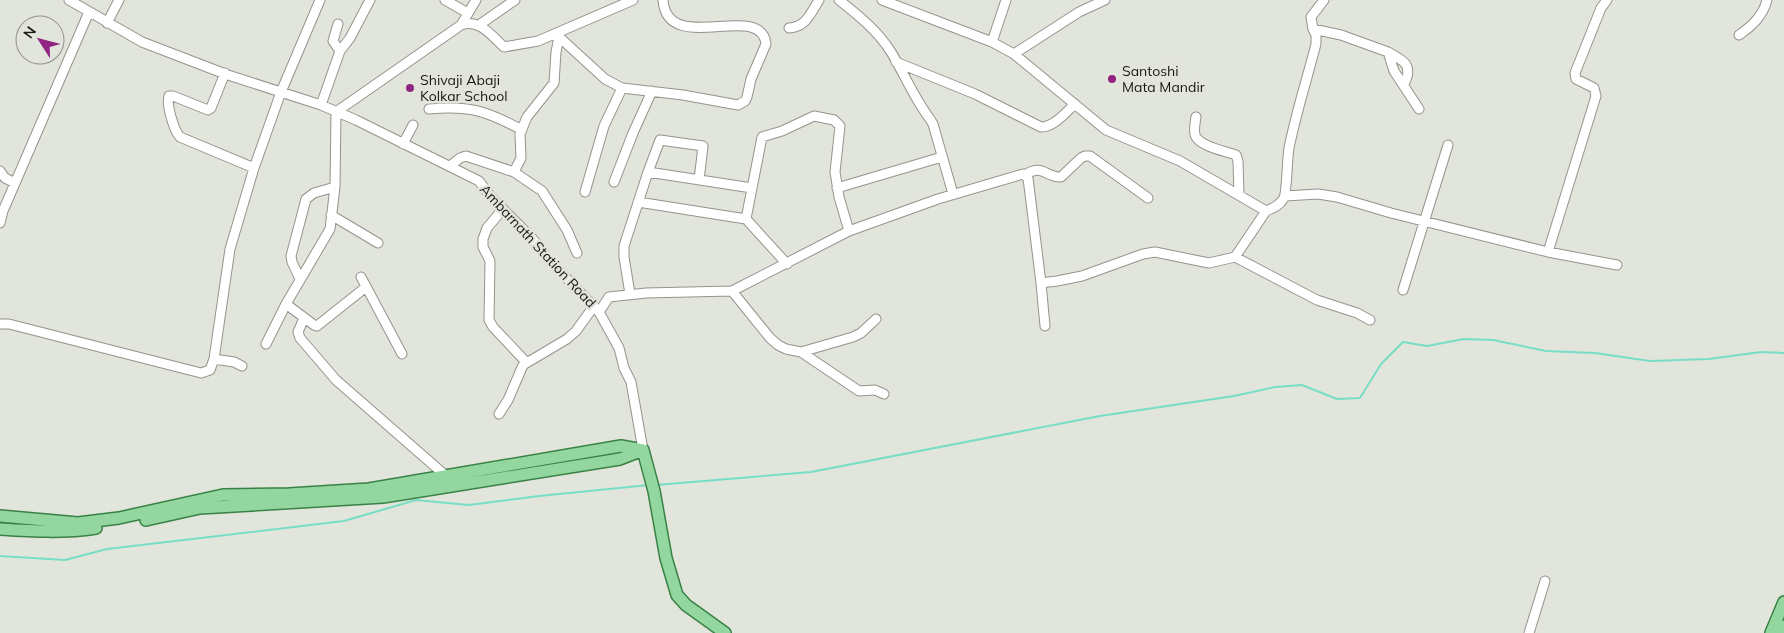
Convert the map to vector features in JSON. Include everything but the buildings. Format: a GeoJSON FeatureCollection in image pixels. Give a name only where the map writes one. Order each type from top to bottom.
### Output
{"type":"FeatureCollection","features":[{"type":"Feature","properties":{"kind":"main road"},"geometry":{"type":"LineString","coordinates":[[0,516],[78,523],[118,518],[223,495],[289,494],[369,489],[621,446],[643,450]]}},
{"type":"Feature","properties":{"kind":"main road"},"geometry":{"type":"LineString","coordinates":[[0,529],[35,532],[78,531],[140,521],[200,508],[382,497],[620,459],[643,450]]}},
{"type":"Feature","properties":{"kind":"main road","name":"Ambarnath Station Road"},"geometry":{"type":"LineString","coordinates":[[643,450],[654,491],[666,558],[677,594],[686,605],[725,633]]}},
{"type":"Feature","properties":{"kind":"main road"},"geometry":{"type":"LineString","coordinates":[[1780,629],[1784,602]]}},
{"type":"Feature","properties":{"kind":"street","name":"Ambarnath Station Road"},"geometry":{"type":"LineString","coordinates":[[69,0],[142,42],[225,73],[321,105],[479,181],[490,196],[532,238],[548,259],[596,309],[619,348],[630,382],[643,450]]}},
{"type":"Feature","properties":{"kind":"street"},"geometry":{"type":"LineString","coordinates":[[107,23],[119,0]]}},
{"type":"Feature","properties":{"kind":"street"},"geometry":{"type":"LineString","coordinates":[[0,324],[9,324],[201,373],[210,370],[214,359],[230,249],[254,168],[281,92],[320,0]]}},
{"type":"Feature","properties":{"kind":"street"},"geometry":{"type":"LineString","coordinates":[[321,105],[340,51],[350,38],[370,0]]}},
{"type":"Feature","properties":{"kind":"street"},"geometry":{"type":"LineString","coordinates":[[445,0],[468,13]]}},
{"type":"Feature","properties":{"kind":"street"},"geometry":{"type":"LineString","coordinates":[[461,25],[476,0]]}},
{"type":"Feature","properties":{"kind":"street"},"geometry":{"type":"LineString","coordinates":[[479,25],[515,0]]}},
{"type":"Feature","properties":{"kind":"street"},"geometry":{"type":"LineString","coordinates":[[266,344],[286,304],[330,229],[335,187],[336,112],[461,25],[467,23],[479,25],[504,47],[538,41],[557,35],[633,0]]}},
{"type":"Feature","properties":{"kind":"street"},"geometry":{"type":"LineString","coordinates":[[557,35],[605,79],[622,88],[738,105],[742,104],[747,97],[766,44],[762,32],[746,25],[697,28],[683,25],[671,18],[666,11],[663,0]]}},
{"type":"Feature","properties":{"kind":"street"},"geometry":{"type":"LineString","coordinates":[[788,28],[796,28],[804,23],[819,0]]}},
{"type":"Feature","properties":{"kind":"street"},"geometry":{"type":"LineString","coordinates":[[839,0],[856,12],[890,51],[910,89],[933,124],[953,194]]}},
{"type":"Feature","properties":{"kind":"street"},"geometry":{"type":"LineString","coordinates":[[882,0],[992,42],[1014,54],[1106,130],[1180,161],[1266,211]]}},
{"type":"Feature","properties":{"kind":"street"},"geometry":{"type":"LineString","coordinates":[[992,42],[1006,0]]}},
{"type":"Feature","properties":{"kind":"street"},"geometry":{"type":"LineString","coordinates":[[1014,54],[1079,12],[1105,0]]}},
{"type":"Feature","properties":{"kind":"street"},"geometry":{"type":"LineString","coordinates":[[1235,257],[1266,211],[1280,204],[1285,196],[1289,146],[1316,44],[1316,35],[1310,17],[1324,0]]}},
{"type":"Feature","properties":{"kind":"street"},"geometry":{"type":"LineString","coordinates":[[1548,252],[1596,96],[1594,88],[1576,79],[1575,73],[1601,8],[1607,0]]}},
{"type":"Feature","properties":{"kind":"street"},"geometry":{"type":"LineString","coordinates":[[1739,35],[1751,27],[1759,18],[1767,0]]}},
{"type":"Feature","properties":{"kind":"street"},"geometry":{"type":"LineString","coordinates":[[0,223],[2,210],[89,12]]}},
{"type":"Feature","properties":{"kind":"street"},"geometry":{"type":"LineString","coordinates":[[338,24],[333,41],[340,51]]}},
{"type":"Feature","properties":{"kind":"street"},"geometry":{"type":"LineString","coordinates":[[1313,28],[1341,35],[1388,52],[1402,60],[1408,67],[1404,84]]}},
{"type":"Feature","properties":{"kind":"street"},"geometry":{"type":"LineString","coordinates":[[514,172],[521,158],[520,134],[526,117],[554,83],[557,35]]}},
{"type":"Feature","properties":{"kind":"street"},"geometry":{"type":"LineString","coordinates":[[1388,52],[1394,70],[1419,109]]}},
{"type":"Feature","properties":{"kind":"street"},"geometry":{"type":"LineString","coordinates":[[896,62],[975,94],[1041,127],[1047,127],[1075,104]]}},
{"type":"Feature","properties":{"kind":"street"},"geometry":{"type":"LineString","coordinates":[[225,73],[211,108],[208,110],[173,96],[169,96],[167,104],[176,131],[180,137],[254,168]]}},
{"type":"Feature","properties":{"kind":"street"},"geometry":{"type":"LineString","coordinates":[[584,192],[604,126],[622,88]]}},
{"type":"Feature","properties":{"kind":"street"},"geometry":{"type":"LineString","coordinates":[[614,182],[632,133],[652,91]]}},
{"type":"Feature","properties":{"kind":"street"},"geometry":{"type":"LineString","coordinates":[[429,109],[460,107],[491,114],[522,130]]}},
{"type":"Feature","properties":{"kind":"street"},"geometry":{"type":"LineString","coordinates":[[746,219],[762,137],[782,131],[814,116],[834,120],[840,126],[835,172],[837,188],[849,231]]}},
{"type":"Feature","properties":{"kind":"street"},"geometry":{"type":"LineString","coordinates":[[1196,117],[1195,135],[1197,138],[1210,146],[1236,155],[1238,161],[1239,195]]}},
{"type":"Feature","properties":{"kind":"street"},"geometry":{"type":"LineString","coordinates":[[403,144],[413,125]]}},
{"type":"Feature","properties":{"kind":"street"},"geometry":{"type":"LineString","coordinates":[[630,294],[624,246],[659,141],[662,139],[703,146],[699,180]]}},
{"type":"Feature","properties":{"kind":"street"},"geometry":{"type":"LineString","coordinates":[[1403,290],[1448,145]]}},
{"type":"Feature","properties":{"kind":"street"},"geometry":{"type":"LineString","coordinates":[[450,166],[466,156],[514,172],[542,191],[578,253]]}},
{"type":"Feature","properties":{"kind":"street"},"geometry":{"type":"LineString","coordinates":[[499,414],[508,400],[520,369],[526,362],[567,339],[609,297],[646,293],[732,291],[788,264],[849,231],[953,194],[1020,174],[1026,175],[1032,171],[1042,170],[1056,177],[1061,177],[1084,156],[1090,156],[1148,198]]}},
{"type":"Feature","properties":{"kind":"street"},"geometry":{"type":"LineString","coordinates":[[837,188],[942,157]]}},
{"type":"Feature","properties":{"kind":"street"},"geometry":{"type":"LineString","coordinates":[[0,171],[6,178],[15,183]]}},
{"type":"Feature","properties":{"kind":"street"},"geometry":{"type":"LineString","coordinates":[[648,172],[752,188]]}},
{"type":"Feature","properties":{"kind":"street"},"geometry":{"type":"LineString","coordinates":[[1026,175],[1028,178],[1045,326]]}},
{"type":"Feature","properties":{"kind":"street"},"geometry":{"type":"LineString","coordinates":[[300,279],[291,256],[306,199],[314,193],[335,187]]}},
{"type":"Feature","properties":{"kind":"street"},"geometry":{"type":"LineString","coordinates":[[1285,196],[1318,194],[1548,252],[1617,265]]}},
{"type":"Feature","properties":{"kind":"street"},"geometry":{"type":"LineString","coordinates":[[638,202],[746,219],[788,264]]}},
{"type":"Feature","properties":{"kind":"street"},"geometry":{"type":"LineString","coordinates":[[504,209],[487,228],[482,239],[483,247],[490,261],[489,320],[526,362]]}},
{"type":"Feature","properties":{"kind":"street"},"geometry":{"type":"LineString","coordinates":[[331,215],[378,243]]}},
{"type":"Feature","properties":{"kind":"street"},"geometry":{"type":"LineString","coordinates":[[1041,283],[1057,282],[1082,276],[1143,254],[1155,252],[1209,263],[1235,257],[1316,300],[1356,313],[1370,320]]}},
{"type":"Feature","properties":{"kind":"street"},"geometry":{"type":"LineString","coordinates":[[361,277],[402,354]]}},
{"type":"Feature","properties":{"kind":"street"},"geometry":{"type":"LineString","coordinates":[[286,304],[317,326],[366,287]]}},
{"type":"Feature","properties":{"kind":"street"},"geometry":{"type":"LineString","coordinates":[[732,291],[770,338],[778,345],[801,352],[859,391],[875,390],[884,394]]}},
{"type":"Feature","properties":{"kind":"street"},"geometry":{"type":"LineString","coordinates":[[304,318],[298,332],[300,338],[336,380],[446,476]]}},
{"type":"Feature","properties":{"kind":"street"},"geometry":{"type":"LineString","coordinates":[[801,352],[853,337],[861,333],[876,319]]}},
{"type":"Feature","properties":{"kind":"street"},"geometry":{"type":"LineString","coordinates":[[214,359],[234,362],[242,366]]}},
{"type":"Feature","properties":{"kind":"street"},"geometry":{"type":"LineString","coordinates":[[1529,633],[1545,581]]}},
{"type":"Feature","properties":{"kind":"waterway"},"geometry":{"type":"LineString","coordinates":[[656,485],[811,472],[1100,416],[1234,396],[1275,387],[1302,385],[1337,399],[1360,398],[1381,364],[1403,342],[1427,346],[1464,339],[1493,340],[1546,351],[1595,353],[1650,361],[1709,359],[1761,352],[1784,353]]}},
{"type":"Feature","properties":{"kind":"waterway"},"geometry":{"type":"LineString","coordinates":[[0,556],[65,560],[107,549],[344,521],[416,500],[469,505],[649,485]]}},
{"type":"Feature","properties":{"kind":"place","name":"Santoshi Mata Mandir"},"geometry":{"type":"Point","coordinates":[1112,79]}},
{"type":"Feature","properties":{"kind":"place","name":"Shivaji Abaji Kolkar School"},"geometry":{"type":"Point","coordinates":[410,88]}}]}
